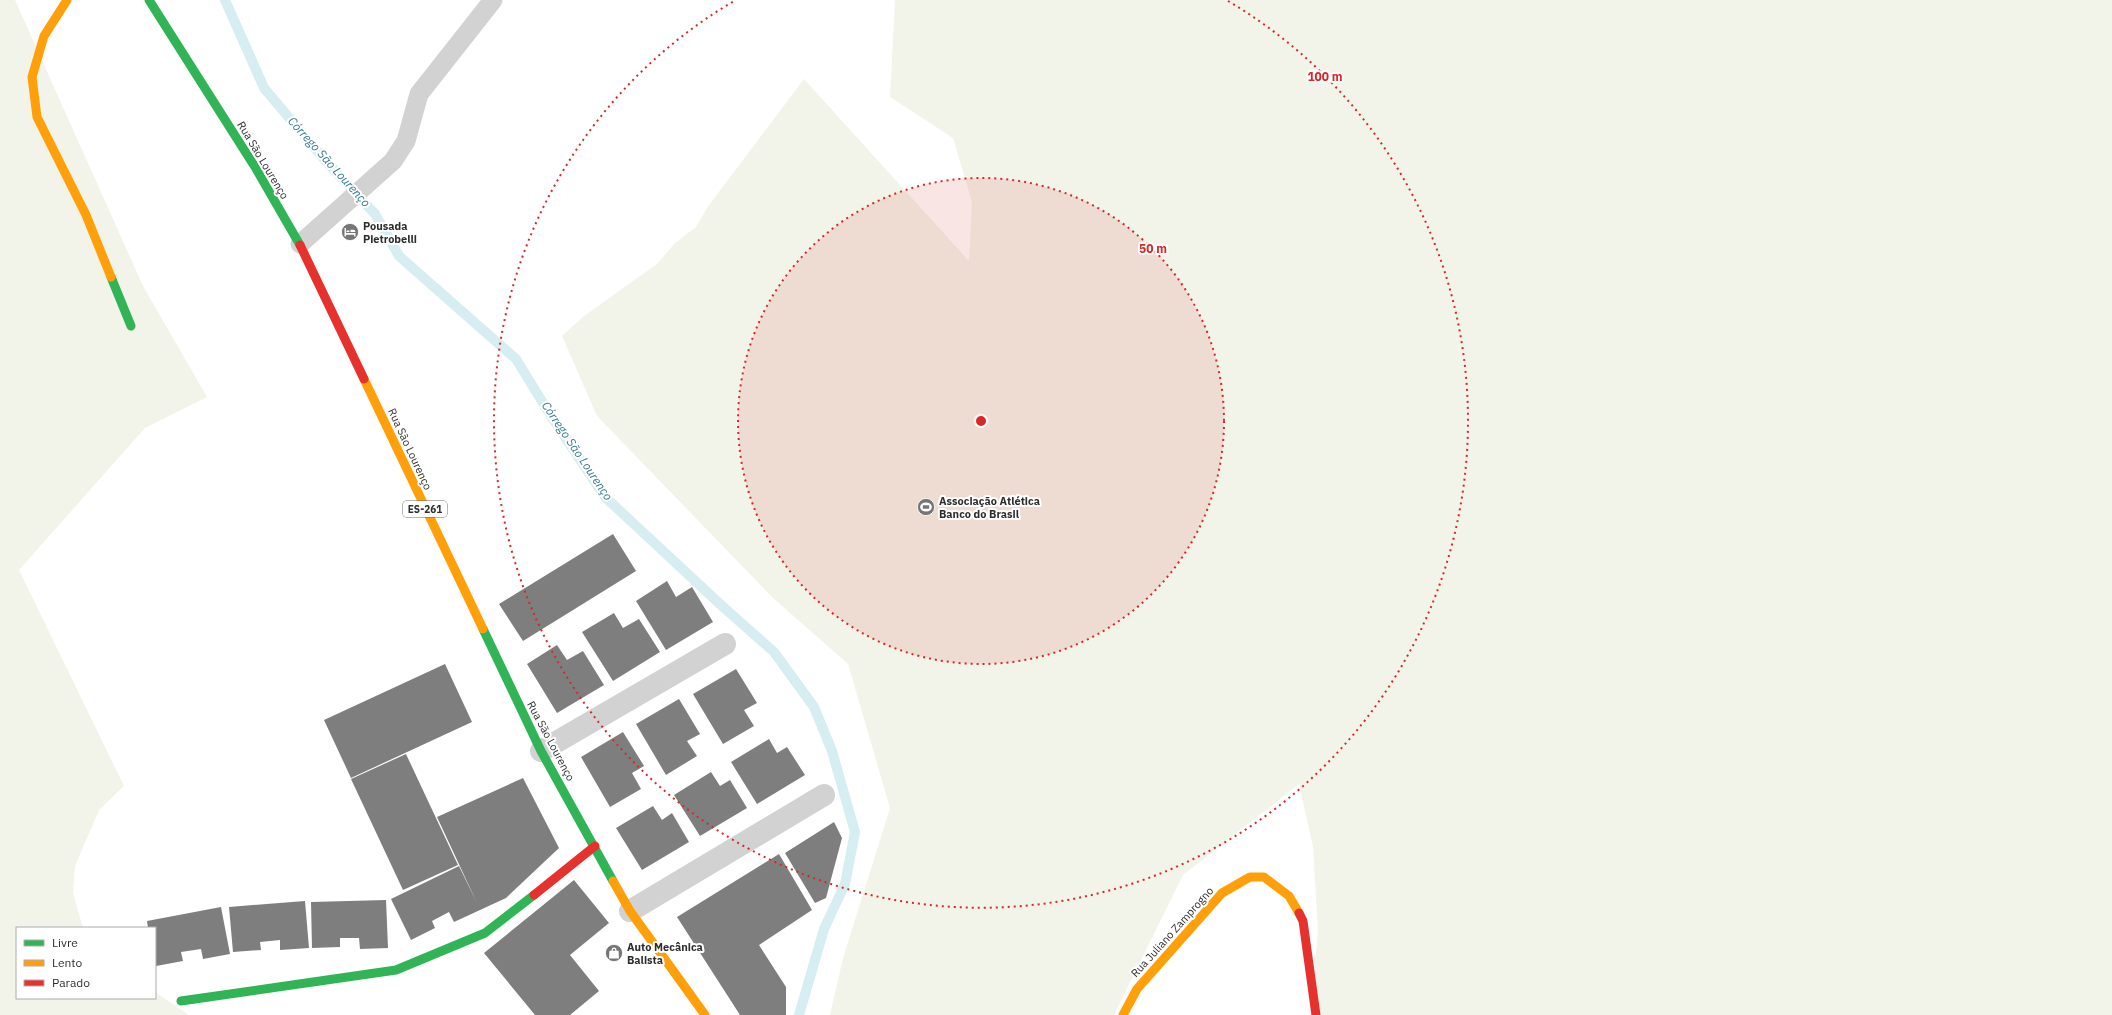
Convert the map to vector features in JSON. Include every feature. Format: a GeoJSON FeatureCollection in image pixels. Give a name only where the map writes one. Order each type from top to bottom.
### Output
{"type":"FeatureCollection","features":[{"type":"Feature","properties":{"kind":"street"},"geometry":{"type":"LineString","coordinates":[[67,0],[44,36],[32,77],[37,116],[86,215],[131,326]]}},
{"type":"Feature","properties":{"kind":"street","name":"Rua São Lourenço"},"geometry":{"type":"LineString","coordinates":[[149,0],[254,167],[300,244],[541,751],[630,911],[705,1015]]}},
{"type":"Feature","properties":{"kind":"street"},"geometry":{"type":"LineString","coordinates":[[541,751],[725,644]]}},
{"type":"Feature","properties":{"kind":"street"},"geometry":{"type":"LineString","coordinates":[[630,911],[824,795]]}},
{"type":"Feature","properties":{"kind":"street"},"geometry":{"type":"LineString","coordinates":[[181,1001],[396,970],[485,933],[595,846]]}},
{"type":"Feature","properties":{"kind":"street","name":"Rua Juliano Zamprogno"},"geometry":{"type":"LineString","coordinates":[[1123,1015],[1137,989],[1222,893],[1250,877],[1264,877],[1289,896],[1297,907],[1303,921],[1316,1015]]}},
{"type":"Feature","properties":{"kind":"lane"},"geometry":{"type":"LineString","coordinates":[[300,244],[376,178],[393,160],[406,141],[419,94],[427,82],[494,0]]}},
{"type":"Feature","properties":{"kind":"shaded area"},"geometry":{"type":"Polygon","coordinates":[[[0,0],[15,0],[143,286],[207,397],[145,428],[19,570],[124,786],[99,810],[75,866],[73,893],[83,927],[16,927],[16,999],[156,999],[156,993],[189,1015],[0,1015],[0,0]]]}},
{"type":"Feature","properties":{"kind":"shaded area"},"geometry":{"type":"Polygon","coordinates":[[[895,0],[2112,0],[2112,1015],[1310,1015],[1318,931],[1313,847],[1299,784],[1183,875],[1114,1015],[830,1015],[843,958],[890,808],[848,664],[773,598],[597,416],[562,336],[584,316],[657,264],[675,243],[696,227],[709,205],[804,79],[969,261],[972,202],[953,138],[890,97],[895,0]]]}},
{"type":"Feature","properties":{"kind":"building"},"geometry":{"type":"Polygon","coordinates":[[[613,534],[636,571],[523,641],[499,604],[613,534]]]}},
{"type":"Feature","properties":{"kind":"building"},"geometry":{"type":"Polygon","coordinates":[[[667,581],[676,597],[692,587],[713,622],[666,650],[636,601],[667,581]]]}},
{"type":"Feature","properties":{"kind":"building"},"geometry":{"type":"Polygon","coordinates":[[[614,613],[623,628],[639,619],[660,652],[613,681],[582,632],[614,613]]]}},
{"type":"Feature","properties":{"kind":"building"},"geometry":{"type":"Polygon","coordinates":[[[557,645],[567,660],[583,651],[604,685],[557,713],[527,664],[557,645]]]}},
{"type":"Feature","properties":{"kind":"building"},"geometry":{"type":"Polygon","coordinates":[[[445,664],[472,722],[351,778],[324,720],[445,664]]]}},
{"type":"Feature","properties":{"kind":"building"},"geometry":{"type":"Polygon","coordinates":[[[736,669],[757,703],[744,710],[754,726],[723,744],[693,694],[736,669]]]}},
{"type":"Feature","properties":{"kind":"building"},"geometry":{"type":"Polygon","coordinates":[[[679,699],[700,734],[687,741],[697,756],[666,775],[636,724],[679,699]]]}},
{"type":"Feature","properties":{"kind":"building"},"geometry":{"type":"Polygon","coordinates":[[[623,732],[644,766],[632,773],[641,789],[610,807],[581,757],[623,732]]]}},
{"type":"Feature","properties":{"kind":"building"},"geometry":{"type":"Polygon","coordinates":[[[769,739],[777,753],[787,747],[805,775],[757,804],[731,762],[769,739]]]}},
{"type":"Feature","properties":{"kind":"building"},"geometry":{"type":"Polygon","coordinates":[[[406,754],[458,865],[403,890],[351,779],[406,754]]]}},
{"type":"Feature","properties":{"kind":"building"},"geometry":{"type":"Polygon","coordinates":[[[711,772],[720,786],[730,780],[747,808],[700,836],[674,795],[711,772]]]}},
{"type":"Feature","properties":{"kind":"building"},"geometry":{"type":"Polygon","coordinates":[[[523,778],[559,848],[506,898],[454,922],[449,912],[432,921],[435,928],[411,940],[391,899],[459,866],[477,903],[437,817],[523,778]]]}},
{"type":"Feature","properties":{"kind":"building"},"geometry":{"type":"Polygon","coordinates":[[[653,806],[662,820],[672,813],[689,842],[642,870],[616,828],[653,806]]]}},
{"type":"Feature","properties":{"kind":"building"},"geometry":{"type":"Polygon","coordinates":[[[834,822],[842,838],[826,898],[815,903],[785,853],[834,822]]]}},
{"type":"Feature","properties":{"kind":"building"},"geometry":{"type":"Polygon","coordinates":[[[779,854],[812,910],[759,945],[786,987],[786,1015],[740,1015],[677,917],[779,854]]]}},
{"type":"Feature","properties":{"kind":"building"},"geometry":{"type":"Polygon","coordinates":[[[574,880],[609,923],[570,955],[599,991],[570,1015],[535,1015],[484,953],[574,880]]]}},
{"type":"Feature","properties":{"kind":"building"},"geometry":{"type":"Polygon","coordinates":[[[386,900],[388,948],[360,949],[359,938],[340,938],[340,947],[312,948],[311,902],[386,900]]]}},
{"type":"Feature","properties":{"kind":"building"},"geometry":{"type":"Polygon","coordinates":[[[305,901],[309,948],[280,950],[280,940],[260,942],[261,950],[233,952],[229,907],[305,901]]]}},
{"type":"Feature","properties":{"kind":"building"},"geometry":{"type":"Polygon","coordinates":[[[221,907],[230,954],[203,959],[201,949],[181,952],[183,961],[156,966],[156,927],[148,927],[147,921],[221,907]]]}},
{"type":"Feature","properties":{"kind":"waterway","name":"Córrego São Lourenço"},"geometry":{"type":"LineString","coordinates":[[225,0],[264,88],[324,159],[375,214],[399,256],[516,359],[551,416],[605,497],[774,652],[814,707],[832,751],[855,832],[845,884],[824,929],[799,1015]]}},
{"type":"Feature","properties":{"kind":"traffic: fast"},"geometry":{"type":"LineString","coordinates":[[149,0],[255,167],[300,245]]}},
{"type":"Feature","properties":{"kind":"traffic: fast"},"geometry":{"type":"LineString","coordinates":[[111,277],[131,326]]}},
{"type":"Feature","properties":{"kind":"traffic: fast"},"geometry":{"type":"LineString","coordinates":[[483,629],[541,751],[613,881]]}},
{"type":"Feature","properties":{"kind":"traffic: fast"},"geometry":{"type":"LineString","coordinates":[[181,1001],[396,970],[485,933],[534,895]]}},
{"type":"Feature","properties":{"kind":"traffic: slow"},"geometry":{"type":"LineString","coordinates":[[67,0],[44,36],[32,77],[37,117],[86,215],[111,277]]}},
{"type":"Feature","properties":{"kind":"traffic: slow"},"geometry":{"type":"LineString","coordinates":[[364,379],[483,629]]}},
{"type":"Feature","properties":{"kind":"traffic: slow"},"geometry":{"type":"LineString","coordinates":[[1123,1015],[1137,989],[1222,893],[1250,877],[1264,877],[1289,896],[1299,913]]}},
{"type":"Feature","properties":{"kind":"traffic: slow"},"geometry":{"type":"LineString","coordinates":[[613,881],[630,911],[705,1015]]}},
{"type":"Feature","properties":{"kind":"traffic: jam"},"geometry":{"type":"LineString","coordinates":[[300,245],[364,379]]}},
{"type":"Feature","properties":{"kind":"traffic: jam"},"geometry":{"type":"LineString","coordinates":[[534,895],[595,846]]}},
{"type":"Feature","properties":{"kind":"traffic: jam"},"geometry":{"type":"LineString","coordinates":[[1299,913],[1303,921],[1316,1015]]}},
{"type":"Feature","properties":{"kind":"place","name":"Pousada Pietrobelli"},"geometry":{"type":"Point","coordinates":[350,232]}},
{"type":"Feature","properties":{"kind":"place","name":"Associação Atlética Banco do Brasil"},"geometry":{"type":"Point","coordinates":[926,507]}},
{"type":"Feature","properties":{"kind":"place","name":"Auto Mecânica Balista"},"geometry":{"type":"Point","coordinates":[614,953]}}]}
